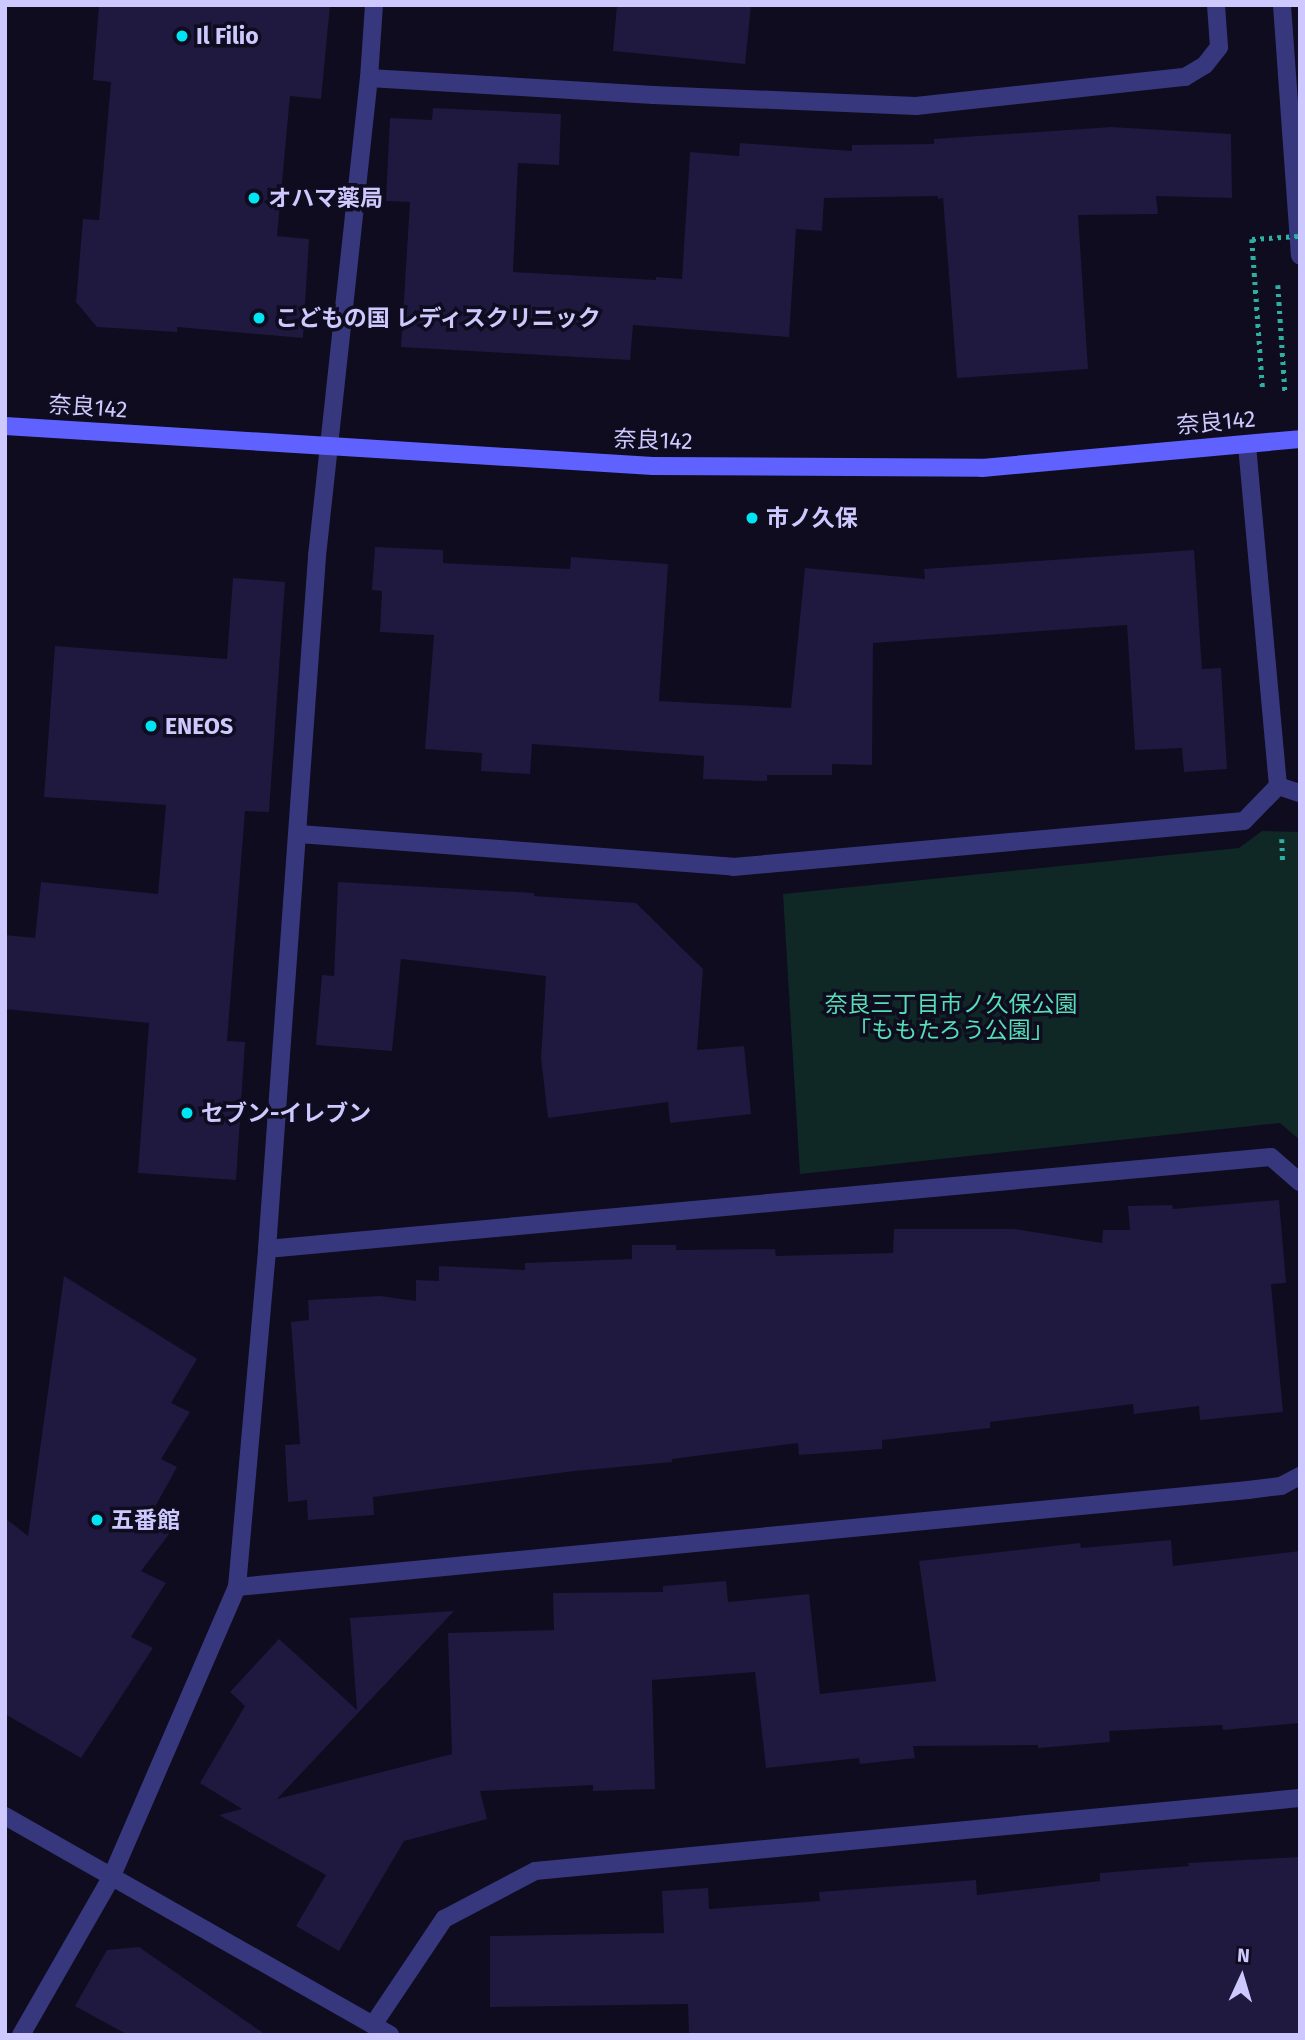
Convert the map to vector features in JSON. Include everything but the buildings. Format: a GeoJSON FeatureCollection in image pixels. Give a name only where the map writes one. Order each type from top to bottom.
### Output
{"type":"FeatureCollection","features":[{"type":"Feature","properties":{"kind":"street"},"geometry":{"type":"LineString","coordinates":[[21,2035],[111,1878],[237,1587],[267,1249],[317,556],[369,78],[374,5]]}},
{"type":"Feature","properties":{"kind":"street"},"geometry":{"type":"LineString","coordinates":[[369,78],[653,95],[916,106],[1185,77],[1205,65],[1219,47],[1216,5]]}},
{"type":"Feature","properties":{"kind":"street"},"geometry":{"type":"LineString","coordinates":[[1282,5],[1300,255]]}},
{"type":"Feature","properties":{"kind":"street","name":"奈良142"},"geometry":{"type":"LineString","coordinates":[[5,426],[653,466],[982,468],[1300,439]]}},
{"type":"Feature","properties":{"kind":"street"},"geometry":{"type":"LineString","coordinates":[[299,834],[733,867],[1244,821],[1278,786],[1247,444]]}},
{"type":"Feature","properties":{"kind":"street"},"geometry":{"type":"LineString","coordinates":[[1278,786],[1300,793]]}},
{"type":"Feature","properties":{"kind":"street"},"geometry":{"type":"LineString","coordinates":[[267,1249],[1271,1157],[1300,1182]]}},
{"type":"Feature","properties":{"kind":"street"},"geometry":{"type":"LineString","coordinates":[[237,1587],[1248,1490],[1280,1486],[1300,1476]]}},
{"type":"Feature","properties":{"kind":"street"},"geometry":{"type":"LineString","coordinates":[[373,2025],[444,1919],[536,1871],[1300,1798]]}},
{"type":"Feature","properties":{"kind":"street"},"geometry":{"type":"LineString","coordinates":[[5,1816],[390,2035]]}},
{"type":"Feature","properties":{"kind":"path"},"geometry":{"type":"LineString","coordinates":[[1262,392],[1252,239],[1298,228]]}},
{"type":"Feature","properties":{"kind":"green space","name":"奈良三丁目市ノ久保公園 「ももたろう公園」"},"geometry":{"type":"Polygon","coordinates":[[[1262,831],[1300,832],[1300,1140],[1280,1123],[800,1174],[783,894],[1239,848],[1262,831]]]}},
{"type":"Feature","properties":{"kind":"place","name":"Il Filio"},"geometry":{"type":"Point","coordinates":[182,36]}},
{"type":"Feature","properties":{"kind":"place","name":"オハマ薬局"},"geometry":{"type":"Point","coordinates":[254,198]}},
{"type":"Feature","properties":{"kind":"place","name":"こどもの国 レディスクリニック"},"geometry":{"type":"Point","coordinates":[259,318]}},
{"type":"Feature","properties":{"kind":"place","name":"市ノ久保"},"geometry":{"type":"Point","coordinates":[752,518]}},
{"type":"Feature","properties":{"kind":"place","name":"ENEOS"},"geometry":{"type":"Point","coordinates":[151,726]}},
{"type":"Feature","properties":{"kind":"place","name":"セブン-イレブン"},"geometry":{"type":"Point","coordinates":[187,1113]}},
{"type":"Feature","properties":{"kind":"place","name":"五番館"},"geometry":{"type":"Point","coordinates":[97,1520]}}]}
